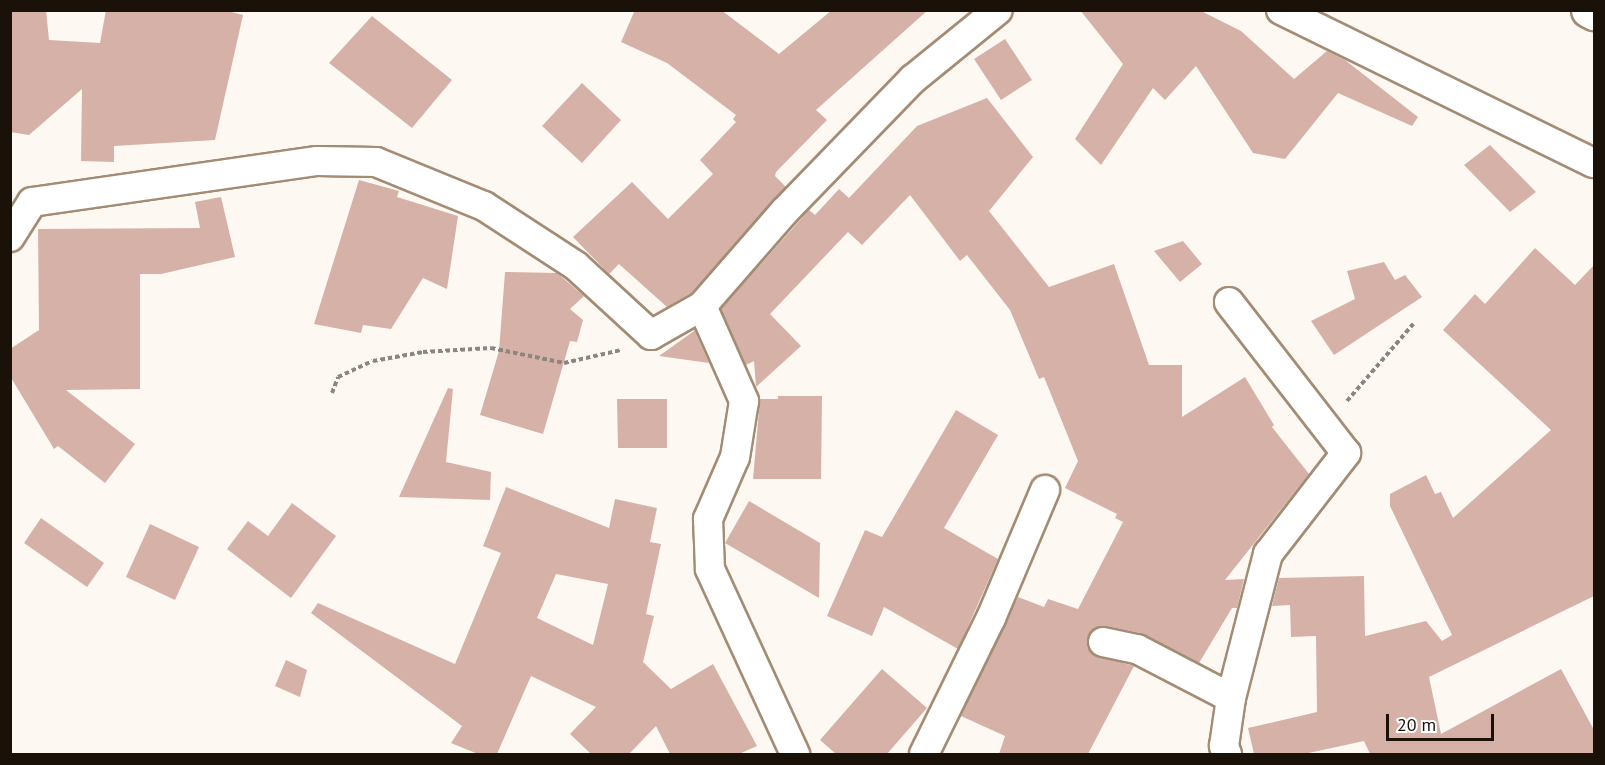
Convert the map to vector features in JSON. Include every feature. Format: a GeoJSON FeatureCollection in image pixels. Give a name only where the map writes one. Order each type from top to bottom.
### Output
{"type":"FeatureCollection","features":[{"type":"Feature","properties":{"kind":"highway"},"geometry":{"type":"LineString","coordinates":[[1588,10],[1594,14]]}},
{"type":"Feature","properties":{"kind":"street"},"geometry":{"type":"LineString","coordinates":[[10,237],[32,202],[317,161],[376,162],[484,207],[576,266],[651,335],[702,306],[785,210],[913,79],[998,10]]}},
{"type":"Feature","properties":{"kind":"street"},"geometry":{"type":"LineString","coordinates":[[1293,13],[1594,163]]}},
{"type":"Feature","properties":{"kind":"street"},"geometry":{"type":"LineString","coordinates":[[1227,754],[1224,746],[1231,698],[1268,554],[1346,453],[1229,302]]}},
{"type":"Feature","properties":{"kind":"street"},"geometry":{"type":"LineString","coordinates":[[702,306],[744,400],[735,457],[708,519],[710,569],[795,754]]}},
{"type":"Feature","properties":{"kind":"street"},"geometry":{"type":"LineString","coordinates":[[924,754],[991,618],[1045,490]]}},
{"type":"Feature","properties":{"kind":"street"},"geometry":{"type":"LineString","coordinates":[[1103,642],[1137,649],[1231,698]]}},
{"type":"Feature","properties":{"kind":"path"},"geometry":{"type":"LineString","coordinates":[[1346,453],[1347,400],[1414,323]]}},
{"type":"Feature","properties":{"kind":"path"},"geometry":{"type":"LineString","coordinates":[[332,393],[338,377],[373,361],[491,348],[564,363],[613,355],[651,335]]}},
{"type":"Feature","properties":{"kind":"building"},"geometry":{"type":"Polygon","coordinates":[[[10,10],[46,10],[49,40],[100,43],[106,10],[224,10],[243,15],[215,140],[114,146],[114,162],[81,161],[82,89],[29,135],[10,132],[10,10]]]}},
{"type":"Feature","properties":{"kind":"building"},"geometry":{"type":"Polygon","coordinates":[[[635,10],[721,10],[779,54],[832,10],[928,10],[816,110],[827,120],[776,172],[775,176],[786,187],[691,293],[667,307],[619,264],[609,274],[573,237],[632,182],[668,219],[713,174],[700,160],[736,122],[733,119],[736,115],[667,63],[621,42],[635,10]]]}},
{"type":"Feature","properties":{"kind":"building"},"geometry":{"type":"Polygon","coordinates":[[[1080,10],[1199,10],[1241,31],[1294,79],[1327,51],[1345,60],[1418,117],[1412,126],[1338,93],[1285,159],[1253,153],[1196,66],[1165,100],[1153,88],[1101,165],[1075,139],[1123,64],[1080,10]]]}},
{"type":"Feature","properties":{"kind":"building"},"geometry":{"type":"Polygon","coordinates":[[[372,16],[452,80],[412,128],[329,63],[372,16]]]}},
{"type":"Feature","properties":{"kind":"building"},"geometry":{"type":"Polygon","coordinates":[[[1005,39],[1032,80],[1001,100],[974,59],[1005,39]]]}},
{"type":"Feature","properties":{"kind":"building"},"geometry":{"type":"Polygon","coordinates":[[[582,83],[621,120],[582,163],[542,126],[582,83]]]}},
{"type":"Feature","properties":{"kind":"building"},"geometry":{"type":"Polygon","coordinates":[[[987,98],[1033,157],[989,211],[1049,287],[1114,264],[1149,365],[1182,365],[1182,417],[1245,377],[1274,425],[1272,427],[1309,474],[1225,580],[1244,579],[1237,608],[1232,608],[1199,663],[1140,633],[1106,626],[1090,632],[1087,647],[1093,655],[1134,666],[1088,754],[999,754],[1005,736],[961,716],[1018,597],[1044,607],[1048,599],[1078,609],[1123,522],[1115,518],[1117,514],[1065,488],[1078,461],[1044,377],[1039,379],[1010,310],[967,255],[960,261],[910,195],[862,245],[848,232],[770,314],[801,346],[756,387],[754,361],[746,365],[721,309],[809,210],[815,215],[839,189],[849,198],[917,126],[987,98]]]}},
{"type":"Feature","properties":{"kind":"building"},"geometry":{"type":"Polygon","coordinates":[[[1490,145],[1536,192],[1510,212],[1464,165],[1490,145]]]}},
{"type":"Feature","properties":{"kind":"building"},"geometry":{"type":"Polygon","coordinates":[[[359,180],[399,191],[397,197],[458,216],[447,289],[423,278],[391,329],[363,325],[361,333],[314,324],[359,180]]]}},
{"type":"Feature","properties":{"kind":"building"},"geometry":{"type":"Polygon","coordinates":[[[221,197],[235,257],[161,274],[140,274],[140,389],[66,390],[135,444],[105,483],[58,446],[54,449],[10,376],[10,349],[39,330],[38,229],[200,228],[195,202],[221,197]]]}},
{"type":"Feature","properties":{"kind":"building"},"geometry":{"type":"Polygon","coordinates":[[[1183,241],[1202,264],[1180,282],[1154,251],[1183,241]]]}},
{"type":"Feature","properties":{"kind":"building"},"geometry":{"type":"Polygon","coordinates":[[[1535,248],[1575,285],[1594,265],[1594,596],[1429,677],[1441,734],[1561,669],[1594,730],[1594,754],[1370,754],[1364,741],[1304,754],[1254,754],[1248,728],[1317,712],[1316,636],[1291,637],[1290,605],[1272,606],[1279,578],[1364,576],[1365,636],[1426,621],[1442,641],[1452,635],[1390,506],[1390,494],[1426,475],[1435,494],[1441,492],[1453,518],[1551,430],[1443,330],[1475,294],[1485,304],[1535,248]]]}},
{"type":"Feature","properties":{"kind":"building"},"geometry":{"type":"Polygon","coordinates":[[[1384,262],[1395,280],[1405,275],[1422,297],[1334,355],[1311,321],[1355,299],[1347,271],[1384,262]]]}},
{"type":"Feature","properties":{"kind":"building"},"geometry":{"type":"Polygon","coordinates":[[[505,272],[557,273],[584,296],[570,309],[583,320],[577,342],[570,341],[543,434],[480,415],[499,351],[505,272]]]}},
{"type":"Feature","properties":{"kind":"building"},"geometry":{"type":"Polygon","coordinates":[[[694,329],[709,363],[659,356],[694,331],[694,329]]]}},
{"type":"Feature","properties":{"kind":"building"},"geometry":{"type":"Polygon","coordinates":[[[448,388],[453,389],[446,462],[491,472],[490,500],[399,497],[448,388]]]}},
{"type":"Feature","properties":{"kind":"building"},"geometry":{"type":"Polygon","coordinates":[[[778,396],[822,396],[821,479],[753,479],[760,399],[778,399],[778,396]]]}},
{"type":"Feature","properties":{"kind":"building"},"geometry":{"type":"Polygon","coordinates":[[[617,399],[667,399],[667,448],[618,448],[617,399]]]}},
{"type":"Feature","properties":{"kind":"building"},"geometry":{"type":"Polygon","coordinates":[[[956,410],[998,435],[944,528],[998,559],[958,649],[884,607],[872,636],[827,616],[865,530],[882,537],[956,410]]]}},
{"type":"Feature","properties":{"kind":"building"},"geometry":{"type":"Polygon","coordinates":[[[506,487],[609,528],[615,499],[657,508],[650,542],[661,544],[646,614],[654,616],[643,662],[671,689],[713,664],[757,746],[739,754],[670,754],[656,726],[629,754],[591,754],[570,734],[596,707],[531,676],[497,754],[478,754],[451,743],[462,726],[311,613],[318,603],[455,664],[501,553],[483,546],[506,487]],[[556,574],[537,618],[593,645],[608,584],[556,574]]]}},
{"type":"Feature","properties":{"kind":"building"},"geometry":{"type":"Polygon","coordinates":[[[749,501],[820,543],[819,598],[725,543],[749,501]]]}},
{"type":"Feature","properties":{"kind":"building"},"geometry":{"type":"Polygon","coordinates":[[[292,503],[336,536],[291,598],[227,549],[248,521],[268,536],[292,503]]]}},
{"type":"Feature","properties":{"kind":"building"},"geometry":{"type":"Polygon","coordinates":[[[41,518],[104,563],[87,587],[24,543],[41,518]]]}},
{"type":"Feature","properties":{"kind":"building"},"geometry":{"type":"Polygon","coordinates":[[[150,524],[199,547],[175,600],[126,577],[150,524]]]}},
{"type":"Feature","properties":{"kind":"building"},"geometry":{"type":"Polygon","coordinates":[[[286,660],[307,670],[300,697],[275,686],[286,660]]]}},
{"type":"Feature","properties":{"kind":"building"},"geometry":{"type":"Polygon","coordinates":[[[882,669],[927,708],[887,754],[836,754],[820,740],[882,669]]]}}]}
